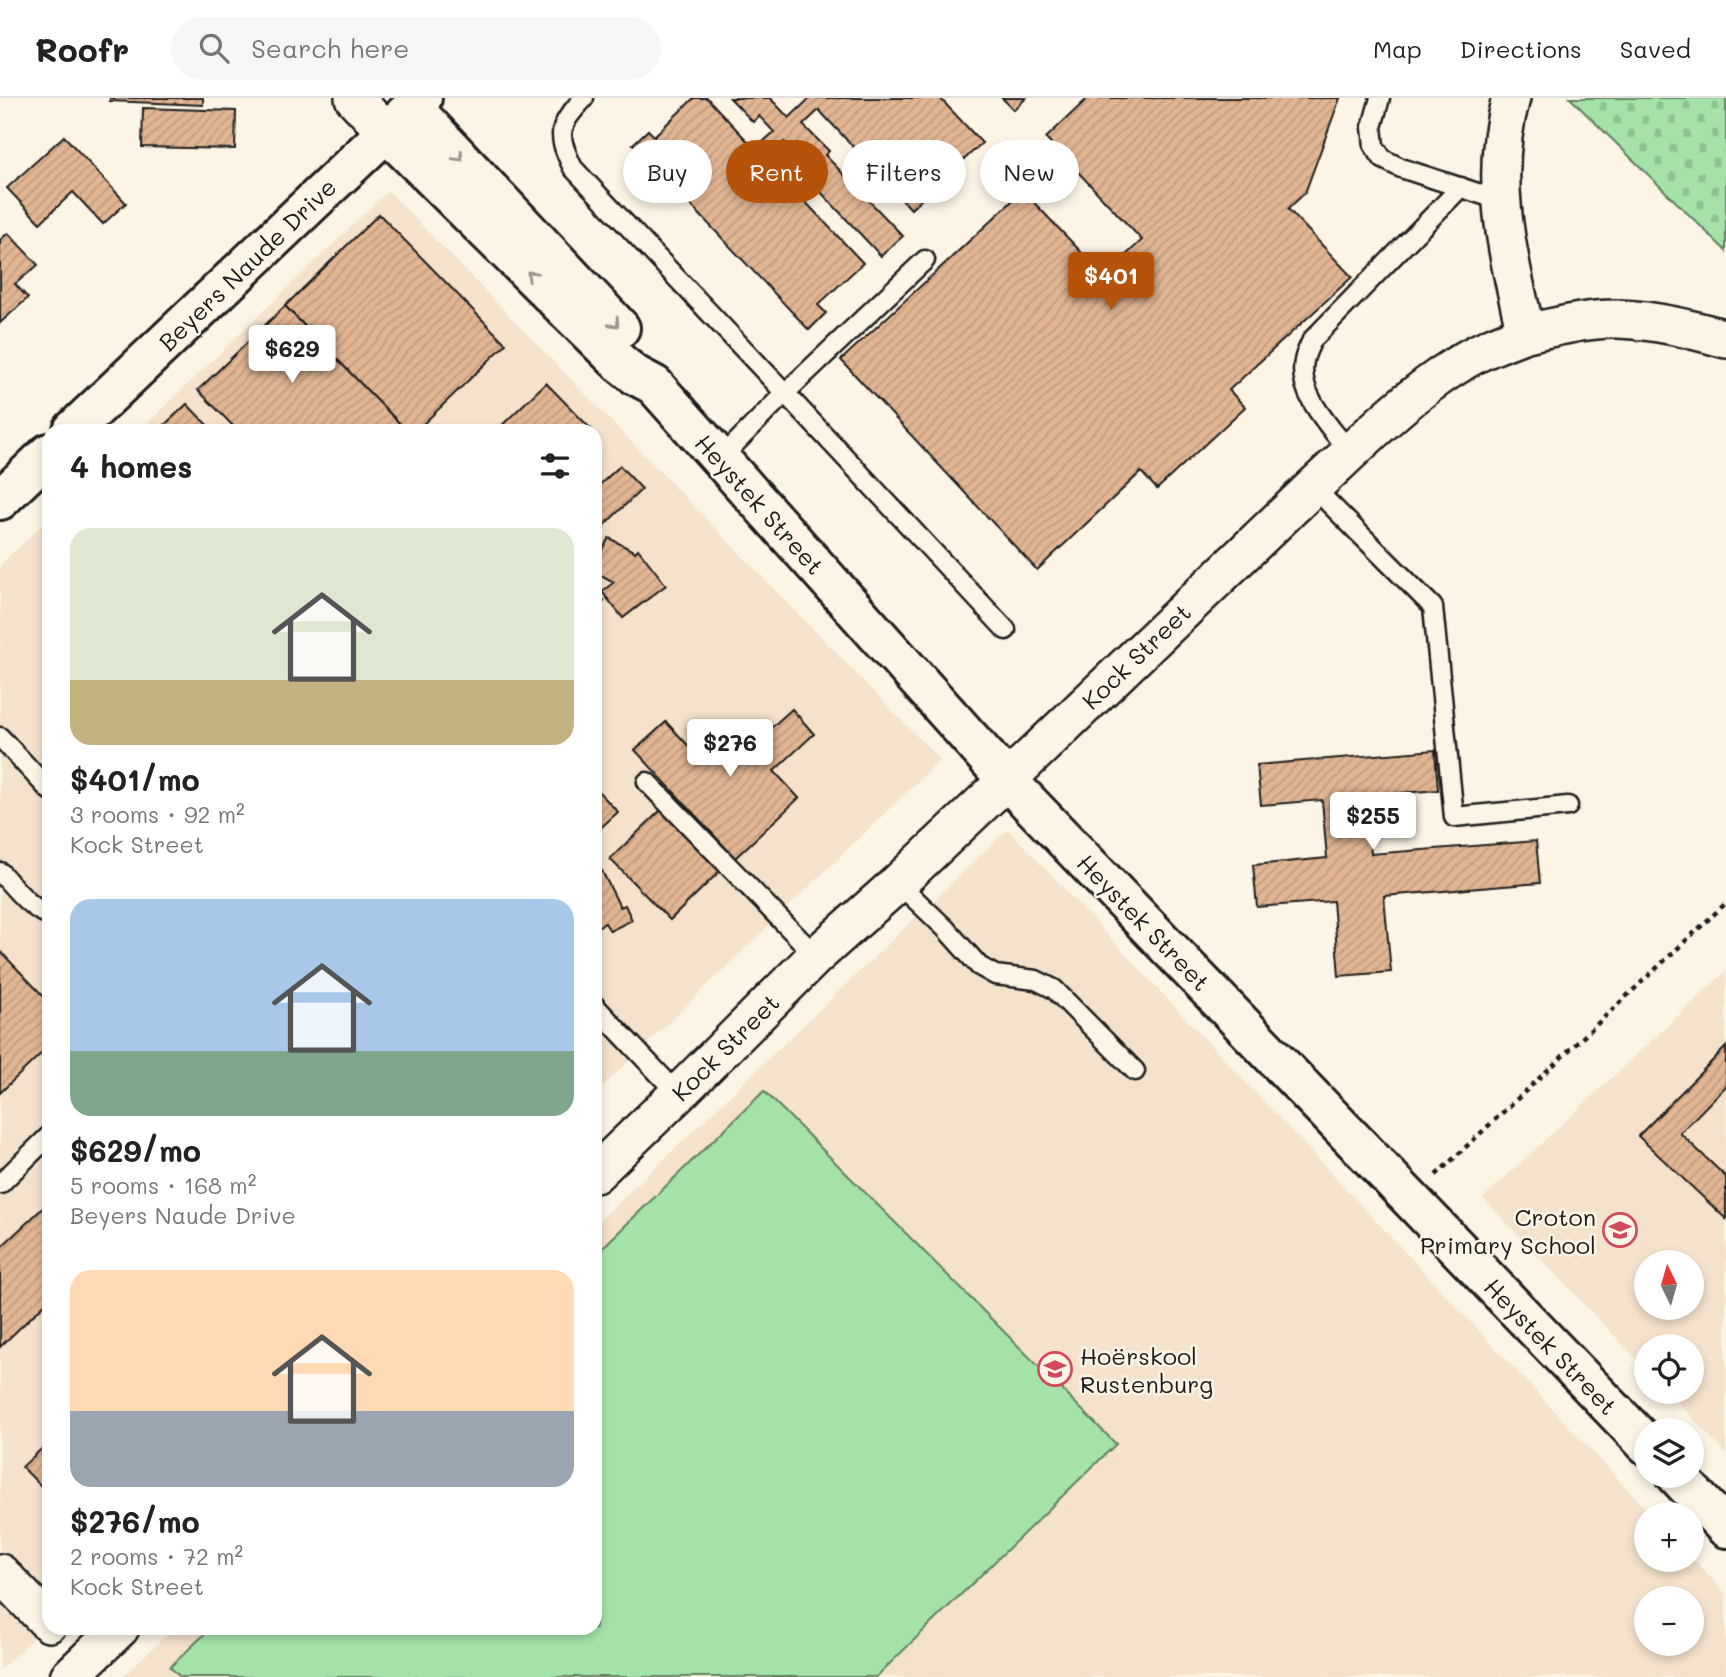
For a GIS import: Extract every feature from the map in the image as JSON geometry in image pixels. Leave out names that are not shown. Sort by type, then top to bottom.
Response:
[{"type":"street","name":"Heystek Street","points":[[354,98],[406,109],[637,346],[654,385],[1007,780],[1634,1432]]},
{"type":"street","points":[[1511,98],[1501,143],[1500,181],[1506,243],[1526,333]]},
{"type":"street","name":"Beyers Naude Drive","points":[[79,424],[406,109]]},
{"type":"street","name":"Kock Street","points":[[602,1167],[816,956],[898,883],[1313,487],[1421,390],[1458,363],[1495,345],[1526,333],[1577,323],[1617,319],[1668,324],[1726,339]]},
{"type":"street","points":[[0,500],[42,460]]},
{"type":"street","points":[[1688,1488],[1726,1528]]},
{"type":"street","points":[[0,1573],[42,1616]]},
{"type":"street","points":[[59,1635],[83,1669],[114,1635]]},
{"type":"lane","points":[[584,98],[568,115],[560,133],[563,149],[573,168],[1006,631]]},
{"type":"lane","points":[[1380,98],[1372,127],[1374,146],[1383,159],[1401,168],[1502,201]]},
{"type":"lane","points":[[1350,453],[1313,403],[1304,384],[1304,362],[1312,340],[1461,187]]},
{"type":"lane","points":[[720,459],[925,260]]},
{"type":"lane","points":[[1313,487],[1433,607],[1454,817],[1568,806]]},
{"type":"lane","points":[[0,737],[42,782]]},
{"type":"lane","points":[[647,782],[816,956]]},
{"type":"lane","points":[[0,872],[29,904],[42,912]]},
{"type":"lane","points":[[898,883],[945,928],[979,966],[995,975],[1036,980],[1054,989],[1135,1071]]},
{"type":"lane","points":[[602,1013],[678,1094]]},
{"type":"lane","points":[[0,1184],[42,1143]]},
{"type":"path","points":[[1410,1199],[1726,903]]},
{"type":"shaded area","points":[[388,191],[940,760],[602,1087],[602,424],[146,424]]},
{"type":"shaded area","points":[[42,525],[42,1630],[0,1670],[0,565]]},
{"type":"shaded area","name":"Hoërskool Rustenburg","points":[[1008,829],[1640,1502],[1634,1502],[1634,1572],[1704,1571],[1726,1594],[1726,1677],[122,1677],[167,1635],[602,1635],[602,1218]]},
{"type":"shaded area","name":"Croton Primary School","points":[[1726,971],[1726,1454],[1704,1431],[1704,1418],[1692,1418],[1679,1404],[1704,1404],[1704,1334],[1634,1334],[1634,1356],[1483,1198]]},
{"type":"green space","points":[[1570,98],[1726,98],[1726,251]]},
{"type":"green space","points":[[764,1091],[1116,1444],[876,1677],[180,1677],[170,1667],[204,1635],[602,1635],[602,1248]]},
{"type":"building","points":[[110,98],[203,98],[203,105],[110,101]]},
{"type":"building","points":[[694,98],[707,98],[747,140],[726,140],[726,203],[806,203],[863,263],[818,305],[826,313],[809,330],[689,203],[712,203],[712,140],[637,140],[648,130],[654,136]]},
{"type":"building","points":[[730,98],[770,98],[789,118],[808,98],[940,98],[980,141],[980,145],[966,158],[966,140],[847,140],[819,110],[803,125],[818,140],[765,140],[774,132],[759,116],[753,122]]},
{"type":"building","points":[[1002,98],[1026,98],[1014,110]]},
{"type":"building","points":[[1088,98],[1340,98],[1305,193],[1288,209],[1352,277],[1229,390],[1245,407],[1157,489],[1141,472],[1037,570],[841,360],[1010,203],[1034,203],[1104,276],[1142,240],[1079,173],[1079,140],[1046,138]]},
{"type":"building","points":[[143,108],[236,111],[235,149],[142,147]]},
{"type":"building","points":[[64,136],[126,203],[103,224],[73,192],[40,223],[7,188]]},
{"type":"building","points":[[828,158],[842,173],[842,203],[871,203],[903,236],[881,256],[828,200]]},
{"type":"building","points":[[905,203],[917,203],[911,209]]},
{"type":"building","points":[[379,214],[506,344],[423,424],[400,424],[285,306]]},
{"type":"building","points":[[8,233],[38,265],[15,284],[28,298],[0,323],[0,240]]},
{"type":"building","points":[[285,306],[400,424],[231,424],[198,390]]},
{"type":"building","points":[[546,383],[586,424],[503,424]]},
{"type":"building","points":[[187,404],[206,424],[165,424]]},
{"type":"building","points":[[620,466],[642,489],[602,527],[602,483]]},
{"type":"building","points":[[609,538],[635,552],[638,549],[666,585],[623,618],[602,592],[614,582],[602,576],[602,550]]},
{"type":"building","points":[[792,709],[814,734],[774,771],[799,798],[735,858],[635,750],[666,722],[699,757],[721,736],[740,756]]},
{"type":"building","points":[[1435,750],[1438,790],[1366,796],[1371,854],[1536,841],[1540,883],[1384,896],[1391,972],[1339,976],[1333,901],[1257,907],[1253,865],[1327,858],[1322,800],[1261,805],[1257,765]]},
{"type":"building","points":[[602,795],[618,812],[602,827]]},
{"type":"building","points":[[662,809],[721,870],[670,920],[610,859]]},
{"type":"building","points":[[602,871],[620,907],[625,905],[632,920],[610,931],[605,923],[602,924]]},
{"type":"building","points":[[0,951],[42,995],[42,1053],[0,1093]]},
{"type":"building","points":[[1726,1047],[1726,1086],[1680,1133],[1726,1177],[1726,1219],[1638,1136]]},
{"type":"building","points":[[42,1209],[42,1307],[0,1347],[0,1248]]},
{"type":"building","points":[[42,1448],[42,1487],[22,1467]]},
{"type":"place","name":"Croton Primary School","points":[[1620,1230]]},
{"type":"place","name":"Hoërskool Rustenburg","points":[[1055,1369]]}]
